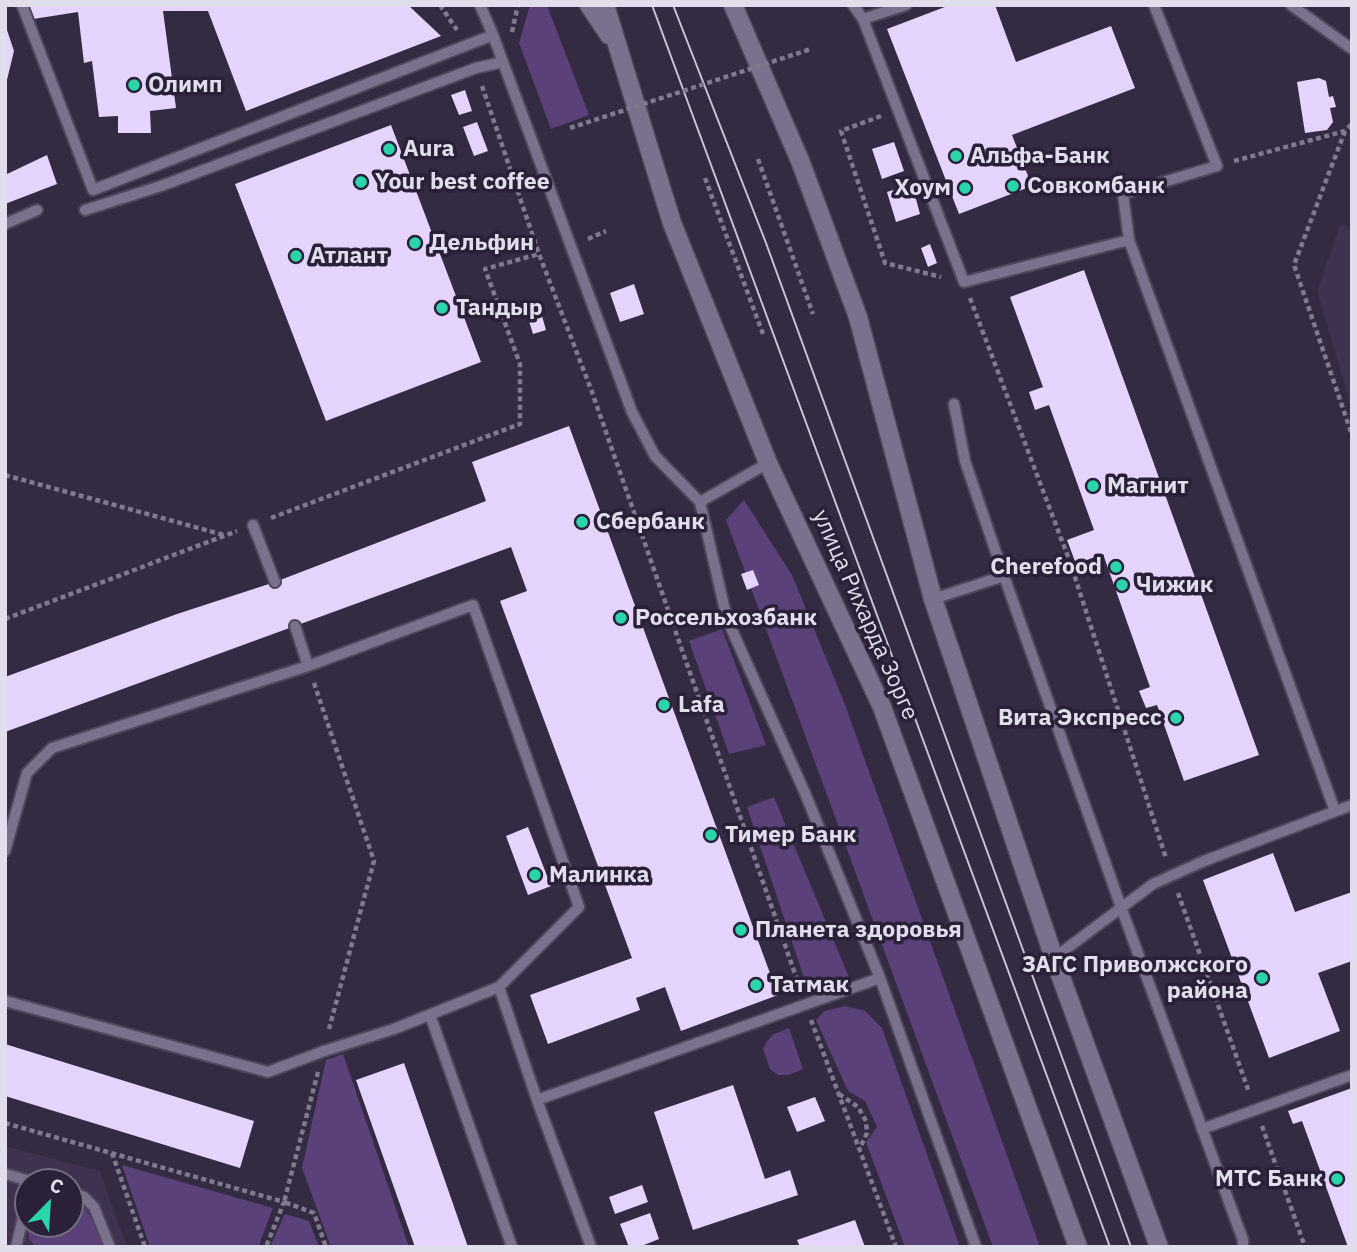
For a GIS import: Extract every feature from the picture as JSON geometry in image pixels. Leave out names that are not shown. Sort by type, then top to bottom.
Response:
[{"type":"main road","points":[[589,5],[622,56]]},
{"type":"main road","name":"улица Рихарда Зорге","points":[[605,5],[673,223],[768,463],[882,707],[1078,1247]]},
{"type":"main road","points":[[736,5],[743,29],[801,163],[858,317],[933,599],[1054,958],[1158,1247]]},
{"type":"lane","points":[[22,5],[93,190],[493,36]]},
{"type":"lane","points":[[480,5],[632,412],[655,456],[700,502],[727,619],[805,793],[880,978],[976,1247]]},
{"type":"lane","points":[[853,5],[863,19],[964,282],[1129,240]]},
{"type":"lane","points":[[863,19],[906,5]]},
{"type":"lane","points":[[1154,5],[1217,166],[1123,194],[1129,240],[1335,811]]},
{"type":"lane","points":[[1291,5],[1352,49]]},
{"type":"lane","points":[[85,210],[161,186],[476,68],[503,62]]},
{"type":"lane","points":[[5,224],[37,211]]},
{"type":"lane","points":[[954,404],[965,461],[1004,576],[1243,1240],[1242,1247]]},
{"type":"lane","points":[[700,502],[768,463]]},
{"type":"lane","points":[[253,525],[275,582]]},
{"type":"lane","points":[[933,599],[1004,576]]},
{"type":"lane","points":[[5,851],[27,773],[52,748],[308,666],[473,605],[579,907],[499,987],[394,1029],[268,1072],[5,1002]]},
{"type":"lane","points":[[295,626],[308,666]]},
{"type":"lane","points":[[1054,958],[1153,884],[1352,805]]},
{"type":"lane","points":[[537,1100],[880,978]]},
{"type":"lane","points":[[499,987],[591,1247]]},
{"type":"lane","points":[[430,1015],[512,1247]]},
{"type":"lane","points":[[1202,1129],[1352,1075]]},
{"type":"lane","points":[[84,1197],[94,1207],[110,1247]]},
{"type":"path","points":[[440,5],[469,46]]},
{"type":"path","points":[[570,128],[811,49]]},
{"type":"path","points":[[476,68],[539,254],[592,392],[805,1004],[896,1247]]},
{"type":"path","points":[[898,110],[841,131],[885,263],[964,282],[1070,562],[1171,876],[1305,1247]]},
{"type":"path","points":[[1352,124],[1345,131],[1294,265],[1352,435]]},
{"type":"path","points":[[1217,166],[1345,131]]},
{"type":"path","points":[[758,159],[813,314]]},
{"type":"path","points":[[705,178],[763,334]]},
{"type":"path","points":[[5,619],[520,424],[520,364],[485,269],[539,254]]},
{"type":"path","points":[[5,475],[225,536]]},
{"type":"path","points":[[266,1247],[284,1202],[374,861],[308,666]]},
{"type":"path","points":[[839,1093],[858,1107],[866,1121],[867,1133],[859,1149]]},
{"type":"path","points":[[5,1123],[284,1202],[314,1213],[326,1247]]},
{"type":"path","points":[[112,1152],[145,1247]]},
{"type":"shaded area","points":[[530,5],[547,5],[589,115],[551,129],[519,43]]},
{"type":"shaded area","points":[[1340,225],[1352,227],[1352,410],[1317,291]]},
{"type":"shaded area","points":[[744,500],[792,575],[844,702],[1040,1247],[993,1247],[726,520]]},
{"type":"shaded area","points":[[722,629],[766,745],[729,754],[689,641]]},
{"type":"shaded area","points":[[774,797],[849,977],[809,993],[747,807]]},
{"type":"shaded area","points":[[846,1006],[865,1011],[882,1028],[960,1247],[905,1247],[866,1142],[877,1127],[865,1101],[848,1091],[816,1020],[824,1011]]},
{"type":"shaded area","points":[[789,1028],[803,1069],[788,1075],[778,1075],[770,1069],[763,1049],[774,1034]]},
{"type":"shaded area","points":[[343,1054],[409,1247],[331,1247],[302,1168],[326,1060]]},
{"type":"shaded area","points":[[5,1146],[100,1171],[127,1247],[5,1247]]},
{"type":"shaded area","points":[[122,1165],[273,1208],[260,1247],[150,1247]]},
{"type":"shaded area","points":[[84,1206],[103,1247],[36,1247],[29,1239],[84,1238]]},
{"type":"shaded area","points":[[285,1214],[309,1221],[319,1247],[270,1247]]},
{"type":"building","name":"Олимп","points":[[29,5],[408,5],[441,36],[246,111],[208,11],[163,11],[176,108],[150,111],[151,133],[118,133],[118,116],[99,117],[92,61],[84,63],[78,12],[33,19]]},
{"type":"building","points":[[950,5],[995,5],[1016,62],[1111,26],[1135,88],[1012,135],[1032,186],[959,214],[887,29]]},
{"type":"building","points":[[6,27],[14,51],[6,84],[5,83]]},
{"type":"building","points":[[1319,78],[1326,81],[1329,97],[1333,96],[1336,107],[1330,108],[1333,122],[1327,130],[1305,133],[1297,82]]},
{"type":"building","points":[[465,90],[472,111],[459,115],[451,95]]},
{"type":"building","points":[[477,122],[488,151],[474,156],[463,127]]},
{"type":"building","points":[[391,125],[481,362],[326,421],[235,184]]},
{"type":"building","points":[[894,142],[904,171],[882,179],[872,149]]},
{"type":"building","points":[[47,155],[57,184],[5,204],[5,175]]},
{"type":"building","points":[[912,184],[920,214],[896,222],[887,192]]},
{"type":"building","points":[[930,244],[937,263],[928,267],[921,248]]},
{"type":"building","points":[[1084,270],[1259,755],[1184,781],[1157,705],[1146,708],[1139,691],[1150,687],[1103,554],[1076,564],[1067,540],[1094,530],[1049,405],[1035,410],[1029,392],[1043,387],[1010,297]]},
{"type":"building","points":[[634,284],[644,314],[620,322],[610,293]]},
{"type":"building","points":[[542,316],[546,330],[533,334],[529,321]]},
{"type":"building","points":[[569,426],[778,995],[681,1031],[665,987],[636,998],[640,1010],[548,1044],[530,995],[632,958],[500,601],[527,591],[511,547],[5,732],[5,677],[177,614],[275,582],[486,501],[472,462]]},
{"type":"building","points":[[753,570],[759,585],[747,590],[741,574]]},
{"type":"building","points":[[528,827],[551,886],[528,895],[506,836]]},
{"type":"building","points":[[1273,853],[1295,912],[1352,892],[1352,961],[1318,973],[1340,1031],[1269,1058],[1203,880]]},
{"type":"building","points":[[5,1044],[254,1121],[240,1168],[5,1096]]},
{"type":"building","points":[[404,1063],[468,1247],[415,1247],[356,1080]]},
{"type":"building","points":[[733,1085],[765,1179],[790,1170],[798,1195],[693,1230],[654,1112]]},
{"type":"building","points":[[1352,1088],[1352,1247],[1348,1247],[1302,1121],[1293,1124],[1288,1111]]},
{"type":"building","points":[[815,1097],[825,1121],[797,1132],[787,1107]]},
{"type":"building","points":[[642,1185],[648,1202],[615,1214],[609,1197]]},
{"type":"building","points":[[650,1213],[659,1239],[639,1247],[629,1247],[620,1224]]},
{"type":"building","points":[[855,1220],[865,1247],[800,1247],[797,1240]]},
{"type":"tram line","points":[[652,5],[1110,1247]]},
{"type":"tram line","points":[[673,5],[766,243],[1131,1247]]},
{"type":"place","name":"Олимп","points":[[134,85]]},
{"type":"place","name":"Aura","points":[[389,149]]},
{"type":"place","name":"Альфа-Банк","points":[[956,156]]},
{"type":"place","name":"Your best coffee","points":[[361,182]]},
{"type":"place","name":"Совкомбанк","points":[[1013,186]]},
{"type":"place","name":"Хоум","points":[[965,188]]},
{"type":"place","name":"Дельфин","points":[[415,243]]},
{"type":"place","name":"Атлант","points":[[296,256]]},
{"type":"place","name":"Тандыр","points":[[442,308]]},
{"type":"place","name":"Магнит","points":[[1093,486]]},
{"type":"place","name":"Сбербанк","points":[[582,522]]},
{"type":"place","name":"Cherefood","points":[[1116,567]]},
{"type":"place","name":"Чижик","points":[[1122,585]]},
{"type":"place","name":"Россельхозбанк","points":[[621,618]]},
{"type":"place","name":"Lafa","points":[[664,705]]},
{"type":"place","name":"Вита Экспресс","points":[[1176,718]]},
{"type":"place","name":"Тимер Банк","points":[[711,835]]},
{"type":"place","name":"Малинка","points":[[535,875]]},
{"type":"place","name":"Планета здоровья","points":[[741,930]]},
{"type":"place","name":"ЗАГС Приволжского района","points":[[1262,978]]},
{"type":"place","name":"Татмак","points":[[756,985]]},
{"type":"place","name":"МТС Банк","points":[[1337,1179]]}]
